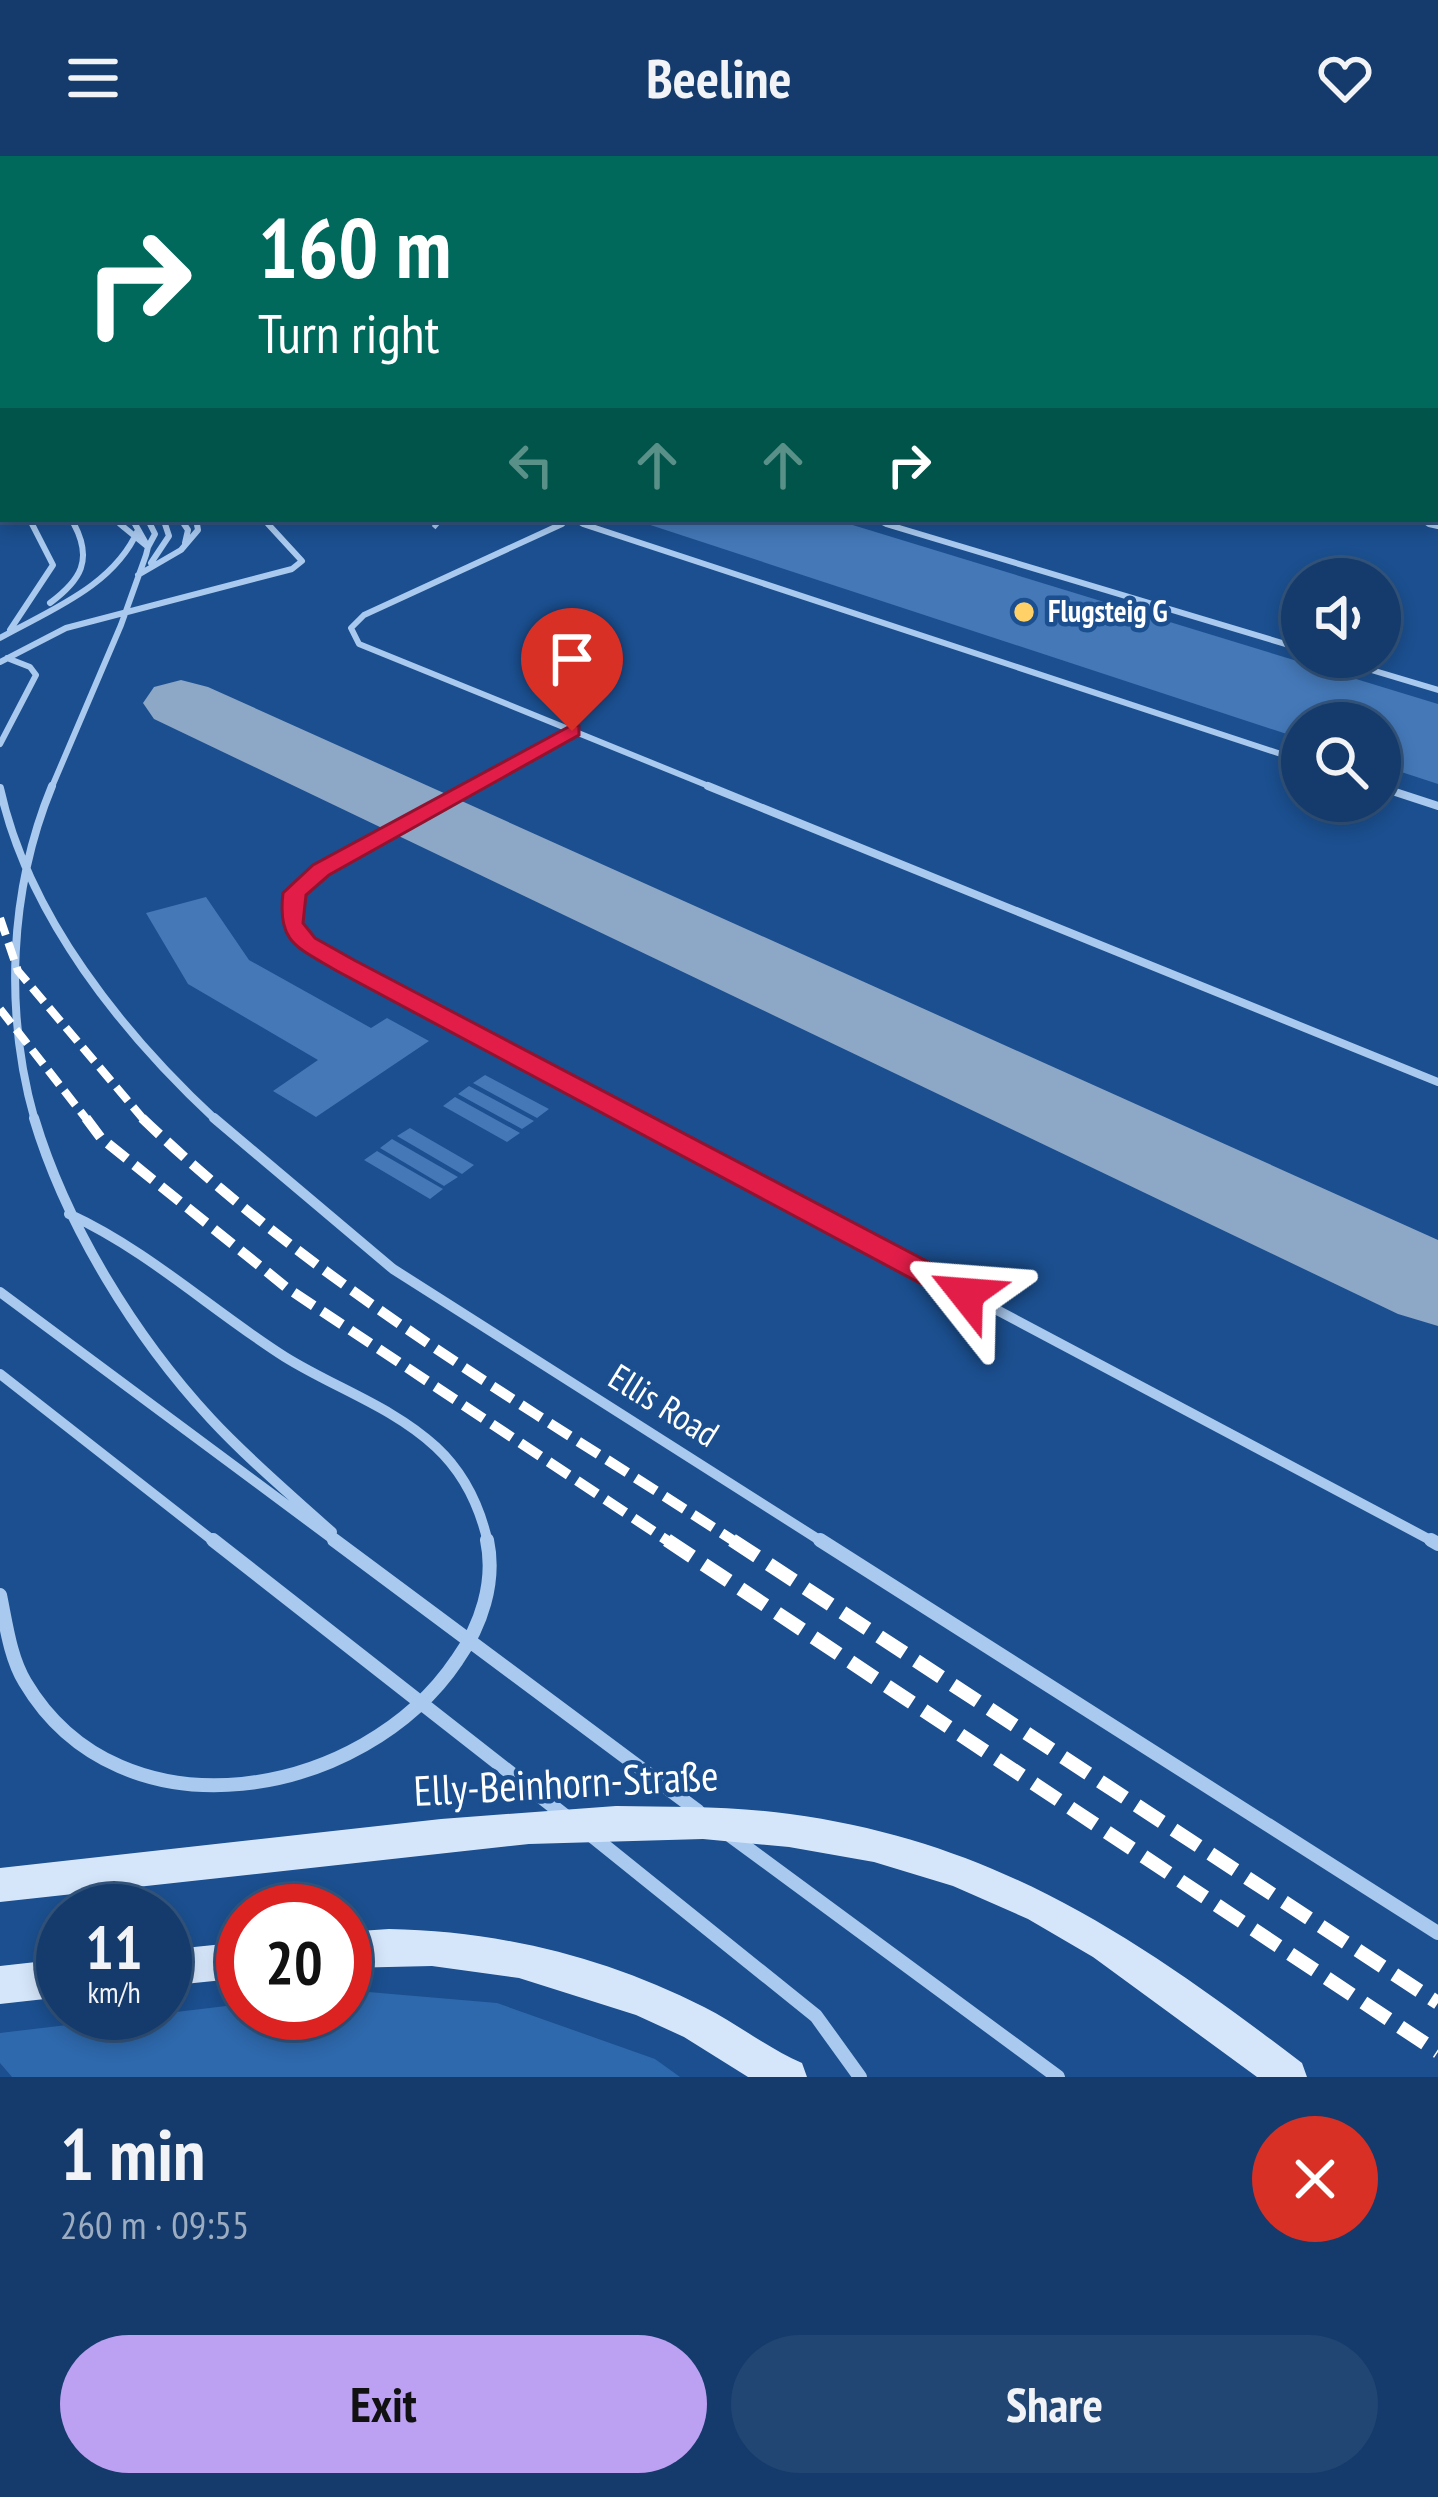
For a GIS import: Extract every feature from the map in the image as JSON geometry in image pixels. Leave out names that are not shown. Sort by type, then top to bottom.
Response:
[{"type":"street","name":"Elly-Beinhorn-Straße","points":[[0,1885],[495,1829],[671,1819],[743,1822],[885,1850],[964,1874],[1040,1906],[1171,1987],[1288,2077]]},
{"type":"street","points":[[372,1947],[485,1952],[534,1962],[681,2015],[788,2077]]},
{"type":"street","points":[[0,1985],[36,1981]]},
{"type":"lane","points":[[3,636],[53,565],[32,522]]},
{"type":"lane","points":[[3,636],[64,593],[81,574],[88,553],[72,522]]},
{"type":"lane","points":[[119,522],[148,547]]},
{"type":"lane","points":[[3,636],[115,567],[135,543],[135,522]]},
{"type":"lane","points":[[136,522],[148,547]]},
{"type":"lane","points":[[151,522],[138,575],[34,834],[7,955],[7,1033],[28,1122],[69,1214],[101,1267],[196,1402],[367,1564]]},
{"type":"lane","points":[[151,522],[164,549]]},
{"type":"lane","points":[[138,575],[164,549],[169,536],[165,522]]},
{"type":"lane","points":[[172,555],[188,536],[182,522]]},
{"type":"lane","points":[[138,575],[192,540],[198,522]]},
{"type":"lane","points":[[3,660],[66,628],[116,612],[292,569],[302,561],[267,522]]},
{"type":"lane","points":[[565,522],[364,615],[350,633],[359,644],[1438,1082]]},
{"type":"lane","points":[[580,522],[1281,754]]},
{"type":"lane","points":[[880,522],[1281,643]]},
{"type":"lane","points":[[0,744],[36,675],[3,660]]},
{"type":"lane","points":[[1398,678],[1438,690]]},
{"type":"lane","points":[[572,731],[321,870],[295,893],[291,923],[307,943],[346,965],[1438,1544]]},
{"type":"lane","name":"Ellis Road","points":[[0,788],[22,859],[108,1005],[186,1093],[344,1231],[408,1279],[1438,1933]]},
{"type":"lane","points":[[1401,794],[1438,806]]},
{"type":"lane","points":[[0,1595],[25,1682],[55,1721],[92,1753],[136,1775],[174,1783],[238,1784],[332,1764],[415,1712],[452,1672],[478,1630],[490,1594],[490,1556],[473,1492],[454,1465],[410,1428],[233,1321],[164,1265],[69,1214]]},
{"type":"lane","points":[[0,1292],[1053,2073]]},
{"type":"lane","points":[[0,1374],[743,1955],[817,2016],[860,2077]]},
{"type":"path","points":[[434,524],[441,530]]},
{"type":"shaded area","points":[[372,1992],[497,2003],[655,2059],[680,2077],[12,2077],[0,2063],[0,2033],[36,2029],[36,2040],[192,2040],[192,2010],[216,2007],[216,2040],[372,2040]]},
{"type":"building","name":"Flugsteig G","points":[[641,522],[843,522],[1281,656],[1281,678],[1353,678],[1438,704],[1438,784],[1401,772],[1401,702],[1281,702],[1281,732]]},
{"type":"building","points":[[206,897],[249,960],[371,1028],[387,1018],[429,1041],[316,1117],[273,1091],[318,1060],[188,984],[146,913]]},
{"type":"building","points":[[485,1075],[549,1109],[537,1118],[473,1083]]},
{"type":"building","points":[[469,1086],[534,1121],[522,1129],[458,1094]]},
{"type":"building","points":[[455,1097],[520,1133],[507,1142],[443,1106]]},
{"type":"building","points":[[410,1128],[474,1165],[462,1174],[397,1136]]},
{"type":"building","points":[[392,1139],[458,1177],[444,1186],[380,1148]]},
{"type":"building","points":[[377,1151],[443,1189],[430,1199],[364,1160]]},
{"type":"taxiway","points":[[181,703],[1438,1286]]},
{"type":"railway","points":[[0,918],[18,971],[144,1120]]},
{"type":"railway","points":[[0,1009],[88,1121]]},
{"type":"railway","points":[[86,1118],[101,1138],[287,1288],[671,1543]]},
{"type":"railway","points":[[144,1120],[210,1179],[354,1292],[737,1543]]},
{"type":"railway","points":[[667,1540],[1438,2052]]},
{"type":"railway","points":[[732,1540],[1438,2003]]},
{"type":"place","name":"Flugsteig G","points":[[1024,612]]},
{"type":"route","points":[[572,731],[321,870],[295,893],[291,923],[307,943],[346,965],[966,1294]]}]
